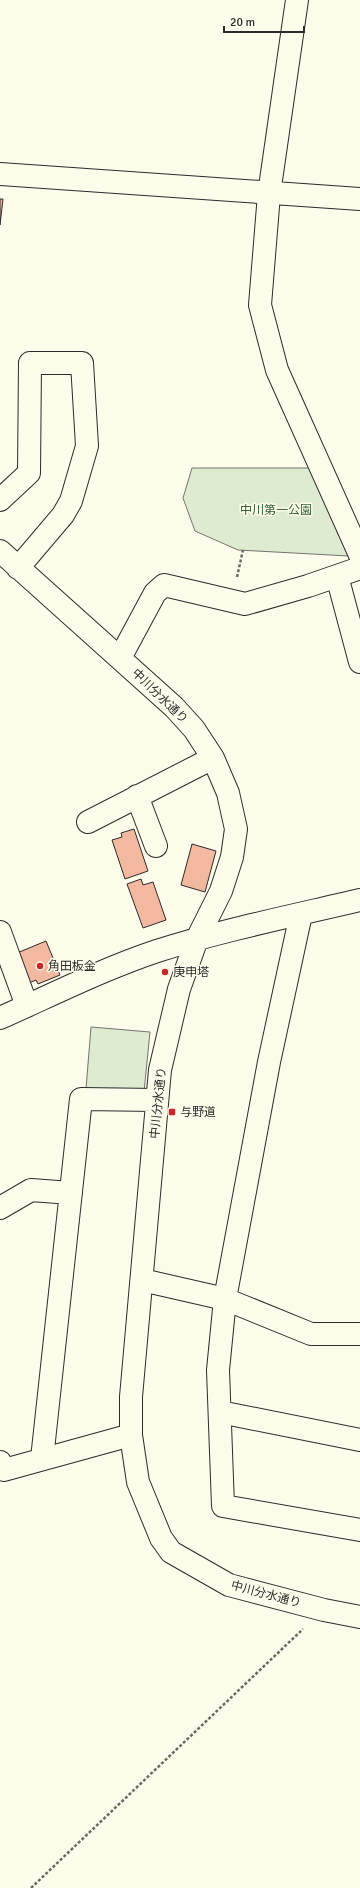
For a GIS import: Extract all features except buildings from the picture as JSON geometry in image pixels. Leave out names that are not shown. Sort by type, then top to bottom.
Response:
[{"type":"street","points":[[297,0],[269,194],[260,305],[277,370],[360,554]]},
{"type":"street","points":[[0,174],[269,194],[360,199]]},
{"type":"street","points":[[0,500],[29,472],[30,363],[82,363],[87,446],[71,501],[63,515],[18,568]]},
{"type":"street","name":"中川分水通り","points":[[0,551],[174,707],[194,729],[213,758],[228,793],[236,829],[232,856],[221,892],[197,939],[179,989],[160,1070],[131,1397],[131,1435],[138,1482],[161,1538],[171,1552],[230,1585],[324,1610],[360,1617]]},
{"type":"street","points":[[120,658],[155,593],[164,585],[245,604],[360,568]]},
{"type":"street","points":[[336,576],[360,662]]},
{"type":"street","points":[[88,822],[213,758]]},
{"type":"street","points":[[138,796],[156,846]]},
{"type":"street","points":[[0,1018],[126,962],[197,939],[360,900]]},
{"type":"street","points":[[301,914],[269,1062],[224,1299],[218,1370],[223,1506],[360,1530]]},
{"type":"street","points":[[0,932],[27,1006]]},
{"type":"street","points":[[42,1459],[81,1100],[158,1100]]},
{"type":"street","points":[[0,1208],[32,1190],[71,1193]]},
{"type":"street","points":[[142,1280],[224,1299],[311,1334],[360,1334]]},
{"type":"street","points":[[220,1412],[360,1440]]},
{"type":"street","points":[[0,1462],[4,1470],[131,1435]]},
{"type":"path","points":[[236,581],[243,550]]},
{"type":"path","points":[[31,1888],[324,1610]]},
{"type":"green space","name":"中川第一公園","points":[[192,468],[309,468],[349,556],[238,550],[195,531],[183,498]]},
{"type":"green space","points":[[91,1027],[150,1032],[144,1092],[86,1089]]},
{"type":"place","name":"角田板金","points":[[40,966]]},
{"type":"place","name":"庚申塔","points":[[165,972]]},
{"type":"place","name":"与野道","points":[[172,1112]]}]
